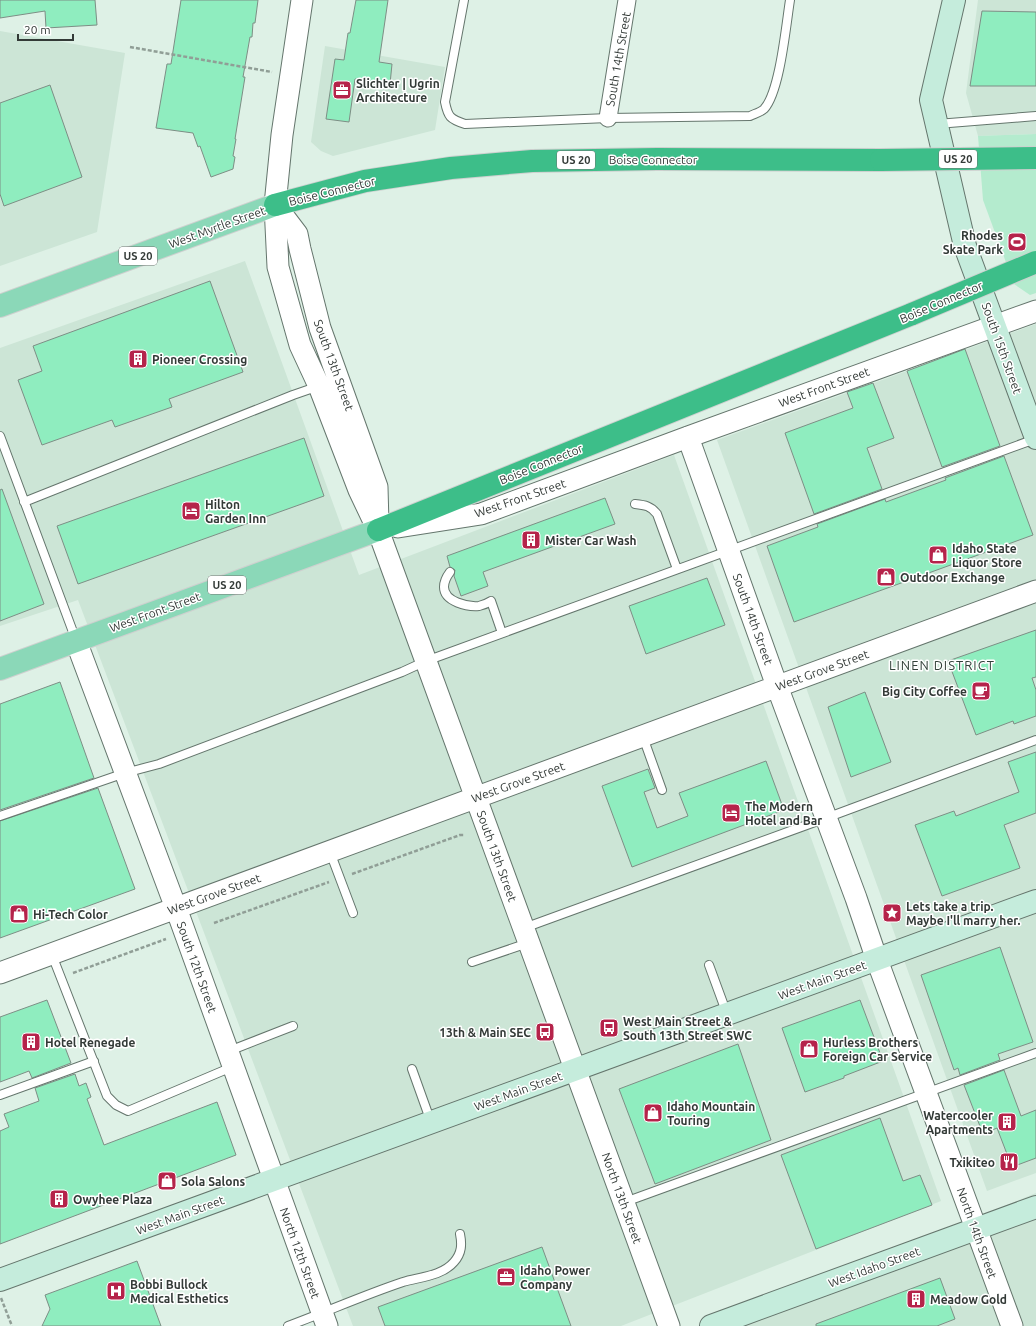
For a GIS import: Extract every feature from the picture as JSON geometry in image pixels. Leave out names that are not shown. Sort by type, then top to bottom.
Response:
[{"type":"highway","name":"Boise Connector","points":[[275,205],[365,181],[451,168],[532,161],[657,159],[881,160],[1036,158]]},
{"type":"highway","name":"Boise Connector","points":[[378,530],[912,314],[1036,262]]},
{"type":"main road","name":"South 15th Street","points":[[954,0],[931,100],[965,246],[1036,438]]},
{"type":"main road","name":"West Myrtle Street","points":[[0,306],[275,205]]},
{"type":"main road","name":"West Front Street","points":[[0,669],[378,530]]},
{"type":"main road","name":"West Main Street","points":[[0,1280],[877,960],[1036,900]]},
{"type":"main road","name":"West Idaho Street","points":[[711,1326],[1036,1207]]},
{"type":"street","name":"South 13th Street","points":[[302,0],[282,135],[275,205],[278,267],[300,345],[319,386],[359,490],[378,530],[576,1070]]},
{"type":"street","name":"South 14th Street","points":[[608,118],[628,0]]},
{"type":"street","name":"South 13th Street","points":[[275,205],[298,234],[300,249],[320,328],[377,487],[378,530]]},
{"type":"street","name":"West Front Street","points":[[378,530],[481,514],[688,436],[1036,311]]},
{"type":"street","name":"South 14th Street","points":[[688,436],[777,686],[856,898],[877,960]]},
{"type":"street","name":"West Grove Street","points":[[0,973],[1036,591]]},
{"type":"street","name":"South 12th Street","points":[[76,641],[176,908],[274,1180]]},
{"type":"street","name":"North 14th Street","points":[[877,960],[1012,1326]]},
{"type":"street","name":"North 13th Street","points":[[576,1070],[669,1326]]},
{"type":"street","name":"North 12th Street","points":[[274,1180],[324,1320]]},
{"type":"lane","points":[[464,0],[445,102],[447,113],[453,120],[465,124],[608,118],[750,116],[763,110],[773,95],[778,78],[790,0]]},
{"type":"lane","points":[[936,124],[1036,116]]},
{"type":"lane","points":[[24,502],[319,386]]},
{"type":"lane","points":[[0,436],[76,641]]},
{"type":"lane","points":[[0,816],[159,764],[402,672],[426,661],[1036,438]]},
{"type":"lane","points":[[635,504],[646,506],[658,514],[677,569]]},
{"type":"lane","points":[[450,572],[445,581],[444,588],[447,595],[455,601],[463,604],[480,606],[491,601],[502,633]]},
{"type":"lane","points":[[642,736],[662,790]]},
{"type":"lane","points":[[472,962],[526,936],[826,818],[1036,740]]},
{"type":"lane","points":[[330,851],[353,913]]},
{"type":"lane","points":[[52,954],[107,1096],[116,1105],[128,1111],[293,1026]]},
{"type":"lane","points":[[709,966],[727,1014]]},
{"type":"lane","points":[[624,1203],[1036,1053]]},
{"type":"lane","points":[[0,1095],[94,1061]]},
{"type":"lane","points":[[412,1069],[431,1122]]},
{"type":"lane","points":[[288,1326],[324,1320],[404,1282],[444,1271],[454,1263],[459,1254],[462,1245],[460,1234]]},
{"type":"path","points":[[130,47],[290,75]]},
{"type":"path","points":[[61,977],[160,940],[169,939]]},
{"type":"path","points":[[3,1302],[12,1326]]},
{"type":"shaded area","points":[[978,0],[1036,0],[1036,134],[978,136],[966,93]]},
{"type":"shaded area","points":[[0,31],[125,53],[97,232],[0,266]]},
{"type":"shaded area","points":[[325,46],[445,67],[435,130],[333,156],[321,151],[311,142]]},
{"type":"shaded area","points":[[245,261],[359,575],[674,455],[941,1201],[621,1326],[353,1326],[78,600],[0,626],[0,348]]},
{"type":"shaded area","points":[[1036,324],[1036,1173],[987,1191],[717,440]]},
{"type":"shaded area","points":[[1036,1193],[1036,1326],[716,1326]]},
{"type":"green space","name":"Rhodes Skate Park","points":[[1036,134],[1036,293],[1030,295],[1014,284],[983,200],[978,136]]},
{"type":"building","points":[[0,0],[95,0],[97,25],[46,28],[45,11],[0,18]]},
{"type":"building","points":[[181,0],[258,0],[255,23],[253,23],[252,37],[250,37],[243,77],[245,77],[235,139],[233,169],[211,177],[200,146],[198,147],[193,133],[156,128],[167,64],[171,64]]},
{"type":"building","points":[[356,0],[388,0],[379,62],[392,64],[390,84],[355,79],[349,122],[326,119],[335,59],[344,60],[348,33],[350,33]]},
{"type":"building","points":[[982,11],[1036,12],[1036,86],[970,86]]},
{"type":"building","points":[[50,85],[82,177],[4,206],[0,194],[0,103]]},
{"type":"building","name":"Pioneer Crossing","points":[[210,281],[243,372],[169,399],[172,407],[115,427],[112,420],[42,445],[18,380],[42,371],[33,346]]},
{"type":"building","points":[[965,349],[1000,446],[942,467],[907,371]]},
{"type":"building","points":[[873,383],[894,438],[867,448],[882,489],[814,514],[785,433],[853,408],[847,392]]},
{"type":"building","name":"Hilton Garden Inn","points":[[304,438],[324,496],[78,584],[57,526]]},
{"type":"building","points":[[1004,456],[1033,535],[794,622],[767,546],[818,527],[817,524],[885,499],[886,502],[946,480],[945,478]]},
{"type":"building","points":[[2,489],[44,604],[0,621],[0,490]]},
{"type":"building","name":"Mister Car Wash","points":[[605,498],[615,524],[483,572],[488,586],[461,596],[454,576],[455,570],[450,567],[447,556]]},
{"type":"building","points":[[707,578],[725,625],[646,654],[629,606]]},
{"type":"building","points":[[1036,630],[1036,677],[1032,678],[1036,690],[1036,716],[1014,724],[1013,721],[976,735],[948,661]]},
{"type":"building","points":[[60,682],[94,778],[0,810],[0,704]]},
{"type":"building","points":[[865,692],[891,762],[851,777],[828,707]]},
{"type":"building","points":[[1036,752],[1036,813],[1004,825],[1020,868],[942,896],[915,825],[954,811],[956,816],[1019,792],[1008,762]]},
{"type":"building","name":"The Modern Hotel and Bar","points":[[766,761],[784,810],[632,867],[602,786],[648,769],[655,788],[644,792],[657,828],[688,816],[679,793]]},
{"type":"building","points":[[98,788],[135,889],[0,938],[0,821]]},
{"type":"building","points":[[1000,947],[1033,1042],[998,1054],[1000,1060],[960,1075],[958,1068],[954,1070],[921,975]]},
{"type":"building","name":"Hotel Renegade","points":[[47,1000],[71,1063],[32,1078],[29,1071],[0,1082],[0,1017]]},
{"type":"building","points":[[860,1000],[883,1061],[844,1076],[844,1078],[805,1092],[782,1028]]},
{"type":"building","points":[[738,1044],[771,1140],[655,1184],[619,1089]]},
{"type":"building","name":"Watercooler Apartments","points":[[1004,1070],[1021,1116],[1036,1110],[1036,1158],[1012,1167],[997,1128],[983,1134],[964,1085]]},
{"type":"building","name":"Owyhee Plaza","points":[[75,1074],[79,1086],[86,1083],[91,1097],[87,1099],[104,1145],[217,1102],[236,1155],[0,1244],[0,1131],[9,1127],[4,1114],[39,1101],[35,1088]]},
{"type":"building","points":[[880,1118],[903,1181],[920,1175],[932,1205],[816,1249],[781,1155]]},
{"type":"building","name":"Idaho Power Company","points":[[542,1247],[571,1326],[385,1326],[378,1307]]},
{"type":"building","points":[[137,1261],[161,1326],[42,1326],[50,1309],[45,1295]]},
{"type":"building","name":"Meadow Gold","points":[[940,1278],[955,1319],[937,1326],[816,1326],[816,1324]]},
{"type":"place","name":"Slichter | Ugrin Architecture","points":[[342,90]]},
{"type":"place","name":"Rhodes Skate Park","points":[[1017,242]]},
{"type":"place","name":"Pioneer Crossing","points":[[138,359]]},
{"type":"place","name":"Hilton Garden Inn","points":[[191,511]]},
{"type":"place","name":"Mister Car Wash","points":[[531,540]]},
{"type":"place","name":"Idaho State Liquor Store","points":[[938,555]]},
{"type":"place","name":"Outdoor Exchange","points":[[886,577]]},
{"type":"place","name":"Big City Coffee","points":[[981,691]]},
{"type":"place","name":"The Modern Hotel and Bar","points":[[731,813]]},
{"type":"place","name":"Lets take a trip. Maybe I'll marry her.","points":[[892,913]]},
{"type":"place","name":"Hi-Tech Color","points":[[19,914]]},
{"type":"place","name":"West Main Street & South 13th Street SWC","points":[[609,1028]]},
{"type":"place","name":"13th & Main SEC","points":[[545,1032]]},
{"type":"place","name":"Hotel Renegade","points":[[31,1042]]},
{"type":"place","name":"Hurless Brothers Foreign Car Service","points":[[809,1049]]},
{"type":"place","name":"Idaho Mountain Touring","points":[[653,1113]]},
{"type":"place","name":"Watercooler Apartments","points":[[1007,1122]]},
{"type":"place","name":"Txikiteo","points":[[1009,1162]]},
{"type":"place","name":"Sola Salons","points":[[167,1181]]},
{"type":"place","name":"Owyhee Plaza","points":[[59,1199]]},
{"type":"place","name":"Idaho Power Company","points":[[506,1277]]},
{"type":"place","name":"Bobbi Bullock Medical Esthetics","points":[[116,1291]]},
{"type":"place","name":"Meadow Gold","points":[[916,1299]]},
{"type":"district","name":"LINEN DISTRICT","points":[[942,665]]}]
